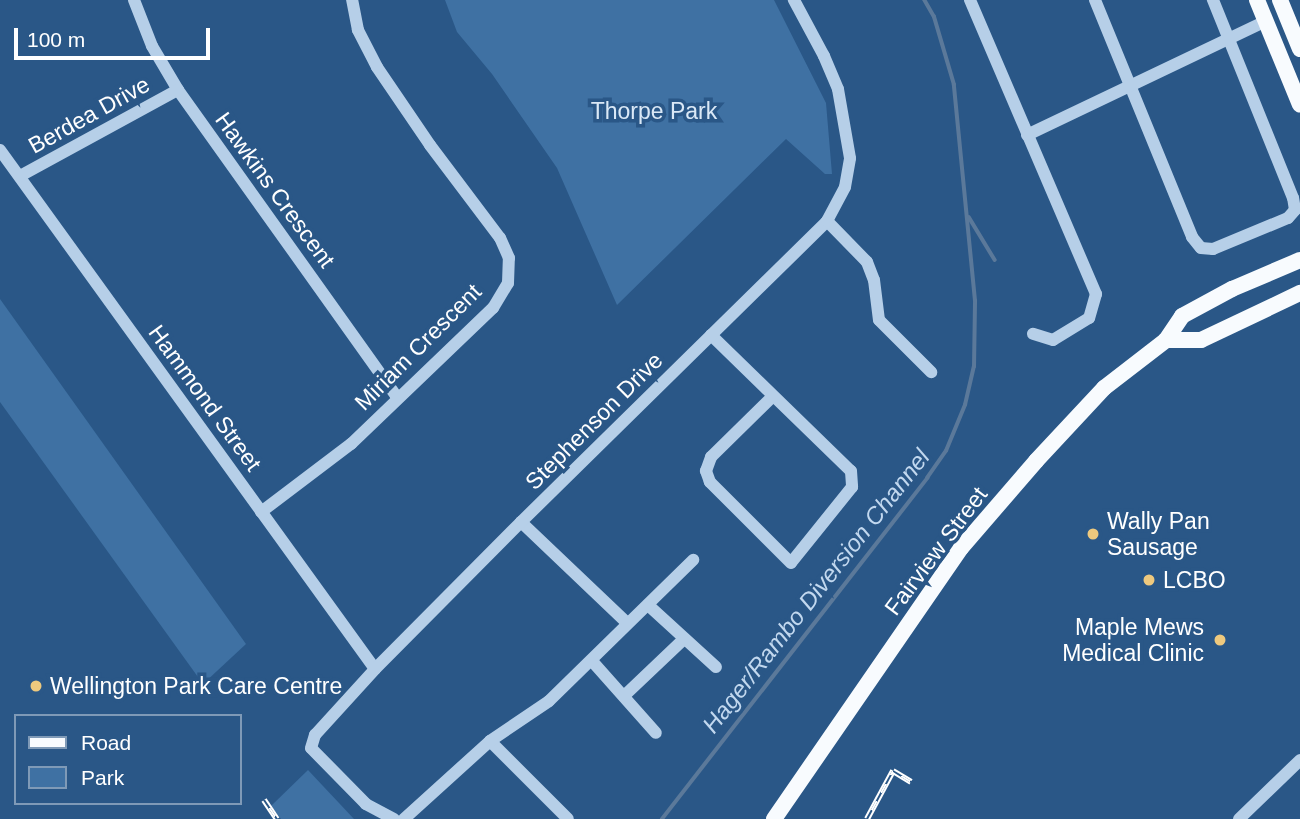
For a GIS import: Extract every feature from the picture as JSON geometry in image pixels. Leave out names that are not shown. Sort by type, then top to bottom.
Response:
[{"type":"main road","points":[[1257,0],[1300,104]]},
{"type":"main road","points":[[1280,0],[1300,49]]},
{"type":"main road","name":"Fairview Street","points":[[774,819],[961,548],[1104,388],[1166,340],[1182,316],[1300,257]]},
{"type":"main road","points":[[1166,340],[1201,340],[1299,294]]},
{"type":"street","name":"Hawkins Crescent","points":[[134,0],[152,46],[178,90],[397,397]]},
{"type":"street","name":"Miriam Crescent","points":[[261,512],[351,444],[397,397],[493,308],[508,283],[509,258],[500,238],[430,145],[377,67],[358,30],[352,0]]},
{"type":"street","name":"Stephenson Drive","points":[[394,819],[366,804],[311,748],[315,735],[375,669],[521,522],[827,221],[845,187],[850,158],[838,89],[794,0]]},
{"type":"street","points":[[971,0],[1096,294],[1089,318],[1053,340],[1032,334]]},
{"type":"street","points":[[1095,0],[1192,237],[1201,248],[1213,248],[1288,218],[1295,210],[1293,198],[1213,0]]},
{"type":"street","points":[[1027,135],[1266,20]]},
{"type":"street","name":"Berdea Drive","points":[[20,176],[178,90]]},
{"type":"street","name":"Hammond Street","points":[[0,150],[375,669]]},
{"type":"street","points":[[827,221],[867,262],[874,280],[879,320],[931,372]]},
{"type":"street","points":[[711,335],[851,471],[852,487],[791,563],[710,482],[706,471],[711,457],[772,397]]},
{"type":"street","points":[[521,522],[627,623]]},
{"type":"street","points":[[404,819],[490,741],[549,701],[693,560]]},
{"type":"street","points":[[648,605],[683,640],[716,667]]},
{"type":"street","points":[[625,695],[683,640]]},
{"type":"street","points":[[592,661],[656,733]]},
{"type":"street","points":[[490,741],[569,819]]},
{"type":"street","points":[[1239,819],[1300,760]]},
{"type":"green space","name":"Thorpe Park","points":[[445,0],[774,0],[826,103],[832,174],[825,174],[786,139],[617,305],[557,168],[492,74],[457,32]]},
{"type":"green space","points":[[0,299],[246,644],[203,684],[0,402]]},
{"type":"green space","points":[[308,770],[354,819],[281,819],[271,806]]},
{"type":"waterway","name":"Hager/Rambo Diversion Channel","points":[[662,819],[927,478],[946,451],[965,405],[974,367],[975,301],[954,85],[934,17],[924,0]]},
{"type":"waterway","points":[[969,217],[995,260]]},
{"type":"railway","points":[[867,819],[893,771],[911,782]]},
{"type":"railway","points":[[264,800],[277,819]]},
{"type":"place","name":"Wally Pan Sausage","points":[[1093,534]]},
{"type":"place","name":"LCBO","points":[[1149,580]]},
{"type":"place","name":"Maple Mews Medical Clinic","points":[[1220,640]]},
{"type":"place","name":"Wellington Park Care Centre","points":[[36,686]]}]
